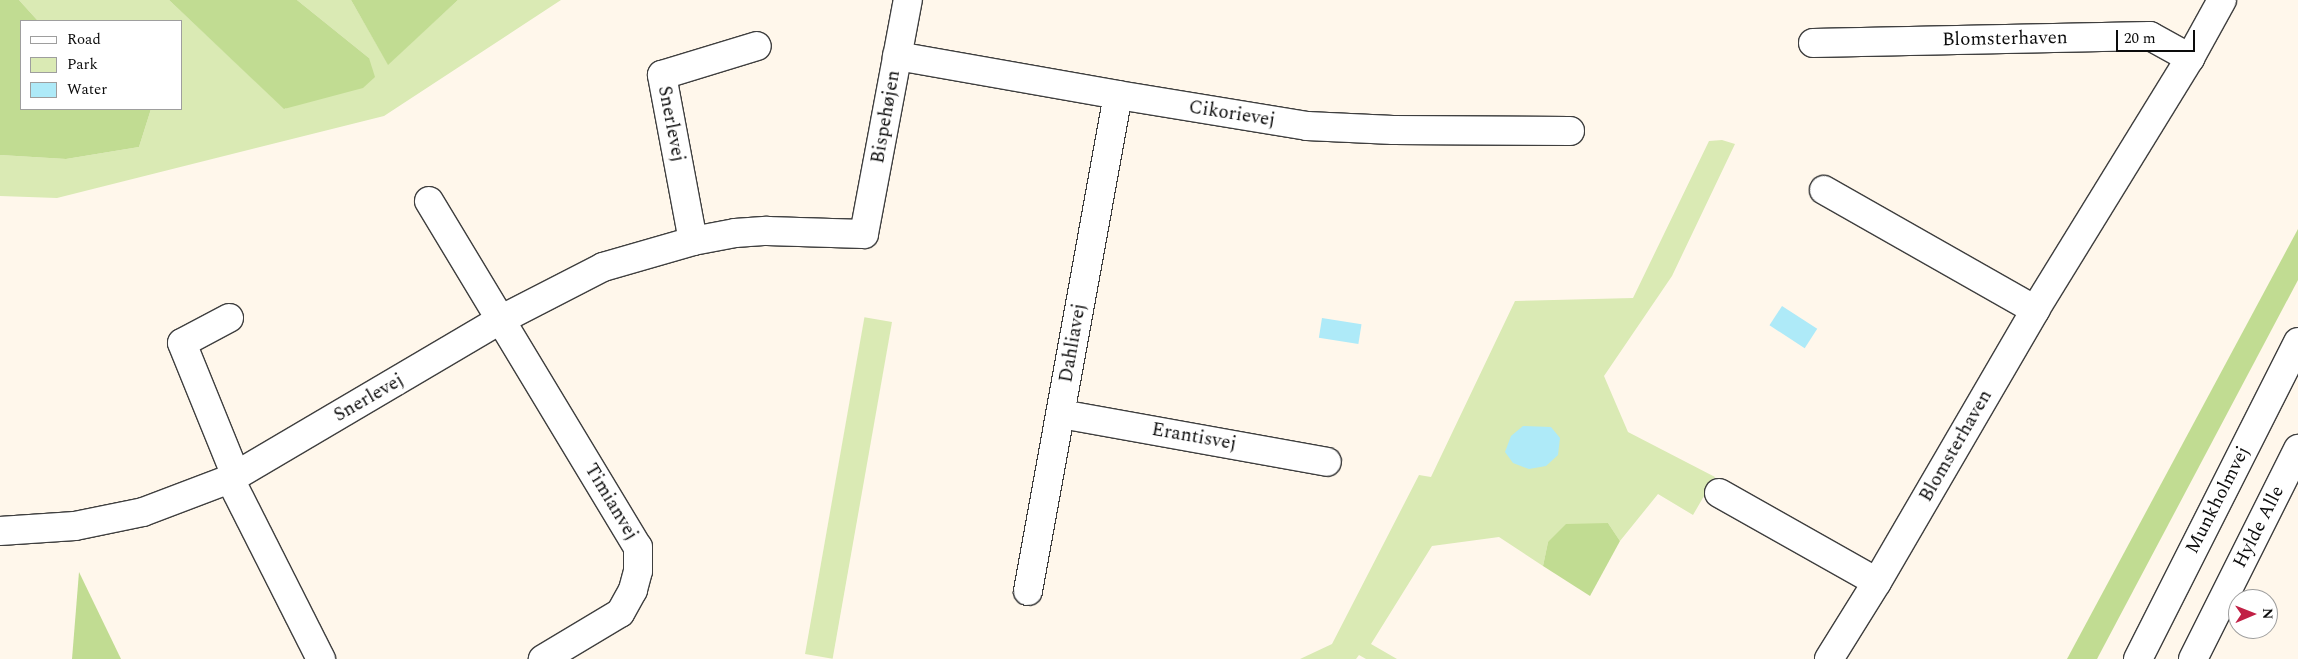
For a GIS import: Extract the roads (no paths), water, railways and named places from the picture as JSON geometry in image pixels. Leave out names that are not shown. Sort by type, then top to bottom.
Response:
[{"type":"street","name":"Bispehøjen","points":[[864,234],[908,0]]},
{"type":"street","name":"Blomsterhaven","points":[[1829,659],[1877,582],[2035,310],[2190,58],[2222,0]]},
{"type":"street","name":"Blomsterhaven","points":[[1813,43],[2150,36],[2190,58]]},
{"type":"street","name":"Snerlevej","points":[[693,241],[662,75],[757,46]]},
{"type":"street","name":"Cikorievej","points":[[897,56],[1307,126],[1393,130],[1570,131]]},
{"type":"street","name":"Dahliavej","points":[[1028,590],[1118,95]]},
{"type":"street","points":[[1824,190],[2035,310]]},
{"type":"street","points":[[429,201],[502,319]]},
{"type":"street","name":"Snerlevej","points":[[0,531],[75,526],[143,512],[233,477],[502,319],[603,267],[693,241],[735,233],[767,231],[864,234]]},
{"type":"street","points":[[229,318],[182,343],[233,477],[321,659]]},
{"type":"street","name":"Timianvej","points":[[502,319],[638,547],[638,571],[633,590],[620,613],[542,659]]},
{"type":"street","name":"Munkholmvej","points":[[2138,659],[2298,342]]},
{"type":"street","name":"Erantisvej","points":[[1061,414],[1327,462]]},
{"type":"street","name":"Hylde Alle","points":[[2192,659],[2298,449]]},
{"type":"street","points":[[1719,494],[1877,582]]},
{"type":"water","points":[[1782,306],[1817,329],[1805,348],[1769,325]]},
{"type":"water","points":[[1322,318],[1362,324],[1358,344],[1319,338]]},
{"type":"water","points":[[1523,426],[1551,427],[1560,438],[1558,455],[1546,466],[1529,469],[1513,463],[1505,452],[1511,436]]}]
